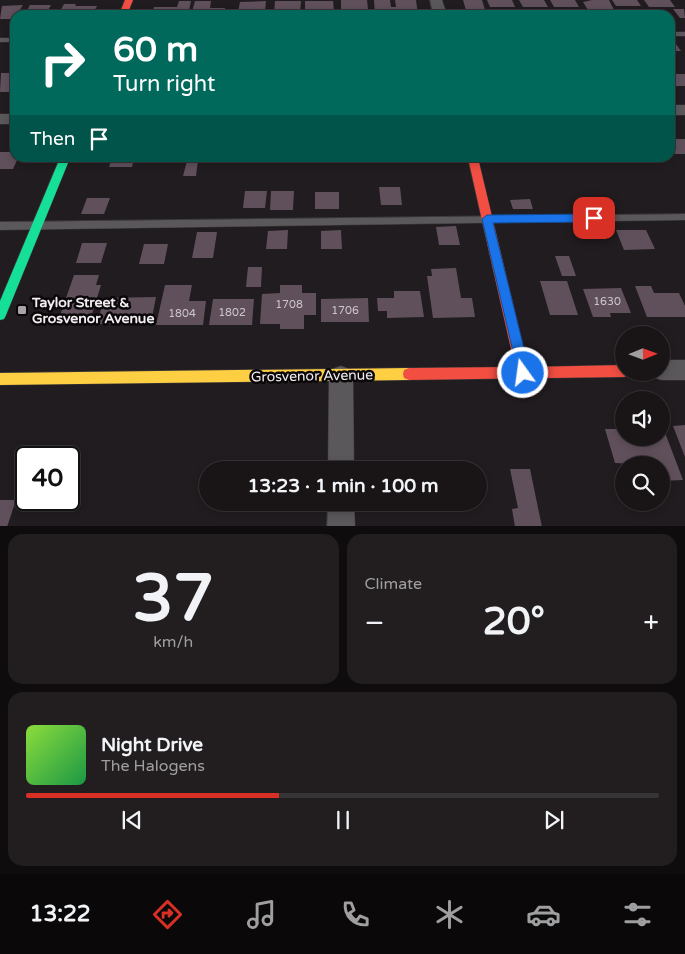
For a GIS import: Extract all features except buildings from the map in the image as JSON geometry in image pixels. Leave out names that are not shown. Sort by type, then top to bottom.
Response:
[{"type":"street","points":[[0,315],[63,162]]},
{"type":"street","points":[[474,162],[523,373]]},
{"type":"street","points":[[670,370],[685,370]]},
{"type":"street","name":"Grosvenor Avenue","points":[[0,379],[615,371]]},
{"type":"street","points":[[341,376],[341,461]]},
{"type":"street","points":[[341,511],[341,526]]},
{"type":"lane","points":[[0,226],[685,217]]},
{"type":"traffic: fast","points":[[0,315],[63,162]]},
{"type":"traffic: slow","points":[[0,379],[409,374]]},
{"type":"traffic: jam","points":[[125,10],[129,0]]},
{"type":"traffic: jam","points":[[474,162],[523,373]]},
{"type":"traffic: jam","points":[[409,374],[615,371]]},
{"type":"place","name":"Taylor Street & Grosvenor Avenue","points":[[22,310]]},
{"type":"route","points":[[523,373],[487,219],[594,218]]}]
